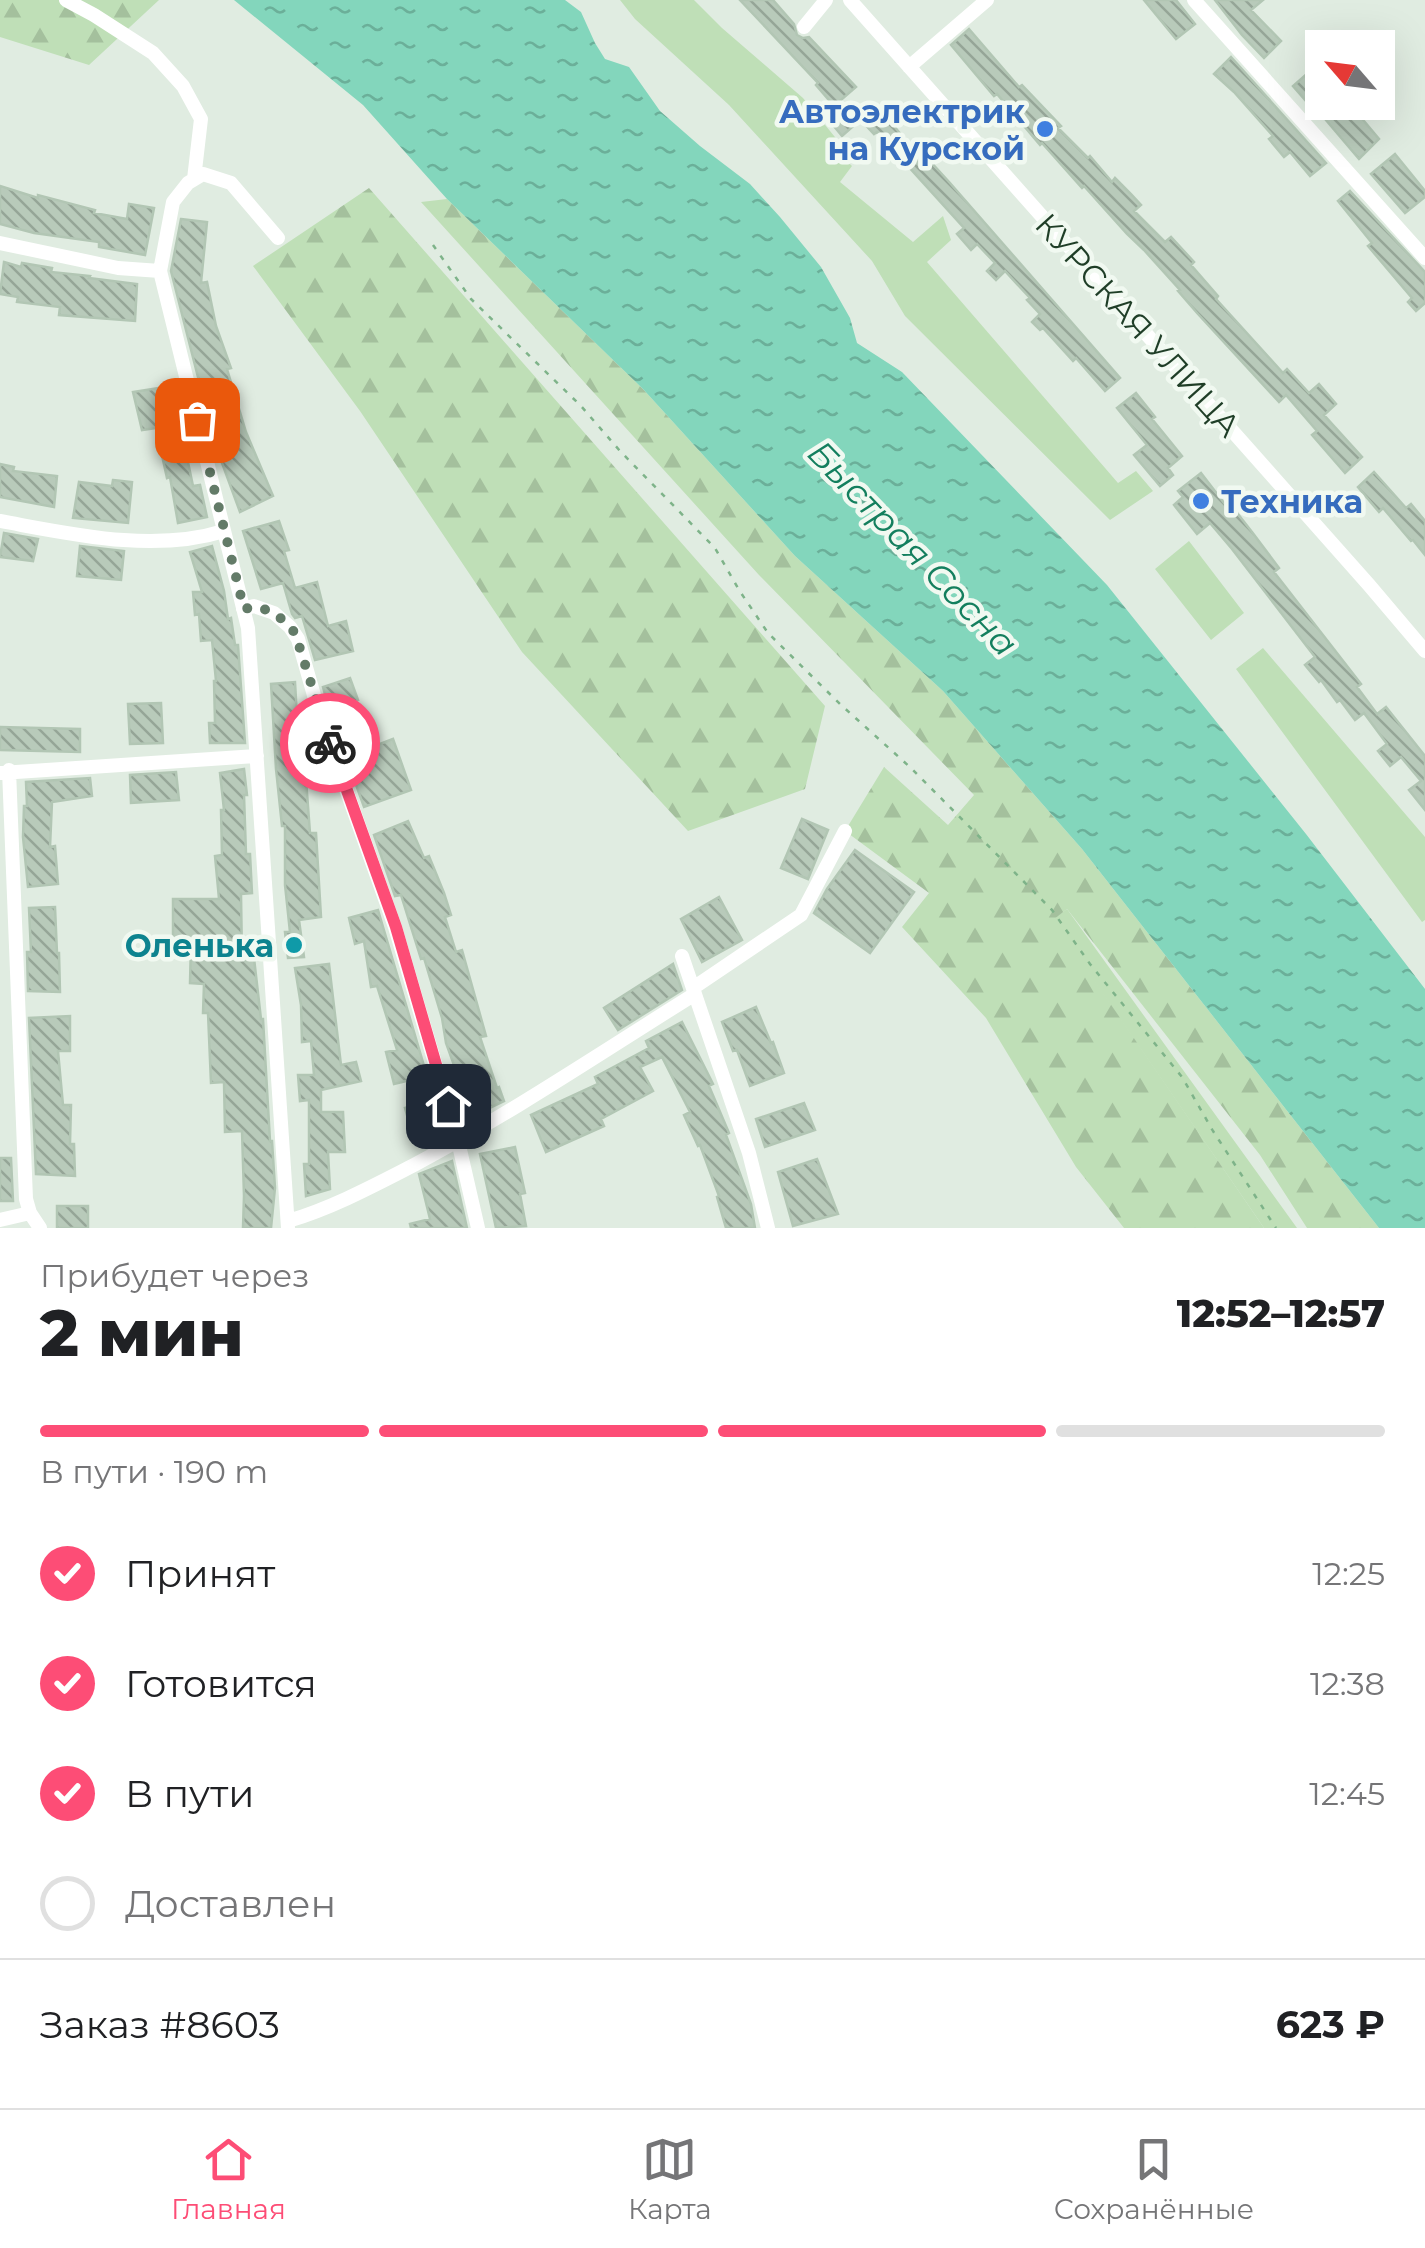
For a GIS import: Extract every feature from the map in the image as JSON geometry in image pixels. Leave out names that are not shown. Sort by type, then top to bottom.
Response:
[{"type":"street","points":[[66,0],[153,53],[183,86],[201,119],[194,179]]},
{"type":"street","points":[[804,27],[826,0]]},
{"type":"street","name":"КУРСКАЯ УЛИЦА","points":[[850,0],[1425,651]]},
{"type":"street","points":[[909,67],[987,0]]},
{"type":"street","points":[[1194,0],[1425,258]]},
{"type":"street","points":[[278,238],[231,183],[203,174],[188,183],[173,202],[160,271],[248,628],[288,1225],[370,1188],[458,1141],[694,991],[800,915],[846,830]]},
{"type":"street","points":[[0,242],[118,268],[160,271]]},
{"type":"street","points":[[0,521],[110,540],[198,539],[224,532]]},
{"type":"street","points":[[244,609],[254,606],[274,613],[298,640],[319,712],[396,927],[458,1141],[478,1228]]},
{"type":"street","points":[[40,1228],[26,1200],[5,772],[257,756]]},
{"type":"street","points":[[682,956],[749,1153],[768,1228]]},
{"type":"street","points":[[0,1220],[30,1213]]},
{"type":"path","points":[[433,245],[471,299],[581,406],[714,548],[768,632],[1052,910],[1182,1078],[1276,1228]]},
{"type":"green space","points":[[0,0],[159,0],[89,65],[0,37]]},
{"type":"green space","points":[[620,0],[694,0],[803,98],[839,142],[835,150],[852,166],[840,182],[913,242],[943,216],[951,240],[927,262],[1118,483],[1136,471],[1153,491],[1110,520],[905,316],[872,261],[729,105],[635,19]]},
{"type":"green space","points":[[369,188],[825,706],[805,789],[688,831],[522,652],[360,411],[253,266]]},
{"type":"green space","points":[[447,199],[643,389],[795,556],[943,691],[1082,849],[1379,1228],[1307,1228],[1260,1155],[1067,909],[1053,920],[1264,1228],[1124,1228],[1076,1167],[986,1018],[902,927],[929,893],[845,831],[884,767],[948,825],[974,795],[759,575],[421,202]]},
{"type":"green space","points":[[1189,541],[1244,613],[1211,640],[1155,569]]},
{"type":"green space","points":[[1263,648],[1425,837],[1422,922],[1236,669]]},
{"type":"green space","points":[[1067,909],[1297,1228],[1264,1228],[1052,920]]},
{"type":"water","name":"Быстрая Сосна","points":[[234,0],[565,0],[581,12],[605,59],[629,67],[660,111],[750,184],[821,267],[850,318],[857,343],[902,372],[1107,585],[1425,989],[1425,1228],[1379,1228],[1082,849],[943,691],[795,556],[643,389],[447,199],[363,105]]},
{"type":"building","points":[[740,0],[773,0],[794,24],[797,35],[809,37],[856,87],[834,106],[818,83]]},
{"type":"building","points":[[1144,0],[1176,0],[1195,24],[1176,39]]},
{"type":"building","points":[[1215,0],[1263,0],[1251,10],[1281,41],[1264,58]]},
{"type":"building","points":[[969,29],[1019,87],[1022,85],[1061,126],[1058,128],[1141,205],[1134,211],[1165,242],[1171,237],[1194,262],[1191,265],[1218,296],[1216,299],[1283,373],[1287,369],[1309,393],[1319,384],[1336,404],[1324,415],[1362,457],[1345,473],[1312,435],[1317,431],[1286,395],[1279,402],[1144,250],[1040,145],[997,94],[994,96],[951,45]]},
{"type":"building","points":[[1231,57],[1326,163],[1310,176],[1290,152],[1284,157],[1269,139],[1273,136],[1214,74]]},
{"type":"building","points":[[1305,76],[1305,100],[1293,86]]},
{"type":"building","points":[[876,104],[925,164],[929,160],[950,183],[1120,378],[1105,391],[1076,358],[1073,361],[1043,328],[1040,330],[1032,322],[1040,314],[1027,300],[1030,298],[1005,271],[996,280],[987,271],[995,263],[977,244],[971,250],[957,234],[964,228],[877,132],[874,134],[860,119]]},
{"type":"building","points":[[843,106],[858,122],[842,136],[828,119]]},
{"type":"building","points":[[1326,120],[1363,120],[1379,139],[1359,159]]},
{"type":"building","points":[[1395,154],[1425,191],[1425,197],[1405,213],[1371,174]]},
{"type":"building","points":[[0,186],[127,219],[129,204],[154,208],[145,255],[99,247],[99,242],[0,224]]},
{"type":"building","points":[[1350,191],[1425,272],[1425,303],[1416,311],[1408,302],[1412,298],[1368,246],[1372,243],[1338,201]]},
{"type":"building","points":[[181,219],[207,222],[201,283],[207,282],[246,432],[273,496],[240,512],[215,444],[171,271]]},
{"type":"building","points":[[4,262],[137,284],[135,321],[59,315],[60,307],[17,302],[18,297],[0,294]]},
{"type":"building","points":[[172,386],[193,486],[200,485],[207,517],[178,523],[156,428],[142,430],[133,392]]},
{"type":"building","points":[[1136,393],[1182,456],[1168,468],[1173,475],[1160,486],[1134,455],[1147,445],[1117,408]]},
{"type":"building","points":[[0,464],[14,467],[13,471],[57,476],[54,507],[0,497]]},
{"type":"building","points":[[1374,472],[1406,508],[1411,504],[1425,521],[1425,555],[1383,508],[1379,512],[1358,487]]},
{"type":"building","points":[[1201,473],[1279,568],[1274,572],[1361,684],[1357,687],[1377,714],[1386,707],[1425,756],[1425,810],[1409,790],[1421,781],[1401,757],[1390,766],[1378,751],[1387,744],[1364,713],[1355,720],[1305,665],[1315,657],[1232,549],[1210,523],[1197,534],[1174,505],[1183,497],[1178,491]]},
{"type":"building","points":[[113,480],[132,482],[128,523],[73,518],[79,482],[112,486]]},
{"type":"building","points":[[279,521],[295,588],[317,582],[328,626],[346,621],[353,651],[315,660],[302,616],[295,618],[292,614],[283,583],[261,589],[243,531]]},
{"type":"building","points":[[4,533],[38,539],[33,561],[0,557]]},
{"type":"building","points":[[80,546],[124,551],[121,580],[77,576]]},
{"type":"building","points":[[212,546],[228,619],[231,618],[238,645],[245,743],[210,743],[209,723],[215,723],[216,681],[212,640],[201,641],[193,592],[202,592],[190,552]]},
{"type":"building","points":[[350,678],[358,700],[329,709],[323,687]]},
{"type":"building","points":[[295,682],[298,734],[306,734],[310,833],[316,833],[321,917],[299,920],[304,957],[288,958],[285,826],[276,769],[271,684]]},
{"type":"building","points":[[161,703],[163,743],[130,744],[128,704]]},
{"type":"building","points":[[0,727],[80,729],[80,752],[0,750]]},
{"type":"building","points":[[393,739],[411,790],[364,807],[346,757]]},
{"type":"building","points":[[244,769],[246,854],[250,854],[252,893],[241,894],[242,958],[254,958],[263,1019],[275,1188],[271,1228],[243,1228],[242,1131],[225,1132],[224,1082],[211,1083],[208,1013],[203,1013],[204,984],[190,983],[191,943],[173,943],[173,899],[219,899],[215,856],[222,855],[224,810],[220,773]]},
{"type":"building","points":[[176,772],[179,800],[131,803],[130,775]]},
{"type":"building","points":[[90,778],[92,796],[52,802],[50,847],[55,846],[58,884],[28,887],[23,837],[26,782]]},
{"type":"building","points":[[802,819],[828,830],[808,879],[781,868]]},
{"type":"building","points":[[408,821],[424,858],[429,856],[444,893],[451,915],[445,917],[456,952],[462,950],[486,1036],[480,1037],[504,1101],[475,1115],[446,1043],[424,958],[421,959],[401,895],[395,896],[374,835]]},
{"type":"building","points":[[855,850],[914,892],[870,953],[814,913]]},
{"type":"building","points":[[719,897],[742,940],[702,962],[681,919]]},
{"type":"building","points":[[55,907],[60,992],[28,991],[29,908]]},
{"type":"building","points":[[378,910],[427,1076],[394,1084],[386,1052],[397,1050],[377,986],[371,987],[364,941],[355,944],[349,918]]},
{"type":"building","points":[[329,964],[341,1065],[356,1062],[361,1081],[321,1090],[321,1112],[343,1112],[345,1152],[328,1152],[330,1189],[306,1196],[309,1100],[300,1101],[298,1075],[314,1075],[311,1041],[302,1042],[295,968]]},
{"type":"building","points":[[673,964],[682,990],[618,1030],[604,1008]]},
{"type":"building","points":[[756,1007],[784,1073],[750,1086],[722,1022]]},
{"type":"building","points":[[70,1016],[70,1051],[58,1051],[63,1105],[71,1105],[70,1144],[74,1144],[75,1176],[36,1174],[29,1018]]},
{"type":"building","points":[[682,1022],[713,1084],[709,1086],[729,1133],[726,1135],[751,1204],[755,1228],[726,1228],[719,1196],[684,1115],[690,1112],[662,1057],[640,1067],[653,1091],[601,1119],[604,1126],[546,1152],[531,1115],[598,1084],[595,1077],[649,1048],[646,1041]]},
{"type":"building","points":[[435,1100],[444,1132],[414,1141],[405,1108]]},
{"type":"building","points":[[804,1103],[815,1130],[765,1147],[756,1119]]},
{"type":"building","points":[[515,1147],[525,1193],[520,1194],[526,1226],[496,1228],[480,1154]]},
{"type":"building","points":[[0,1158],[11,1158],[13,1201],[0,1201]]},
{"type":"building","points":[[817,1159],[838,1214],[793,1226],[778,1172]]},
{"type":"building","points":[[452,1161],[467,1228],[411,1228],[410,1224],[430,1219],[419,1174]]},
{"type":"building","points":[[57,1206],[88,1206],[88,1228],[57,1228]]},
{"type":"way so far","points":[[197,420],[244,609],[266,609],[295,633],[330,743]]},
{"type":"place","name":"Автоэлектрик на Курской","points":[[1045,129]]},
{"type":"place","name":"Техника","points":[[1201,501]]},
{"type":"place","name":"Оленька","points":[[294,945]]},
{"type":"route","points":[[330,743],[396,927],[448,1106]]}]
